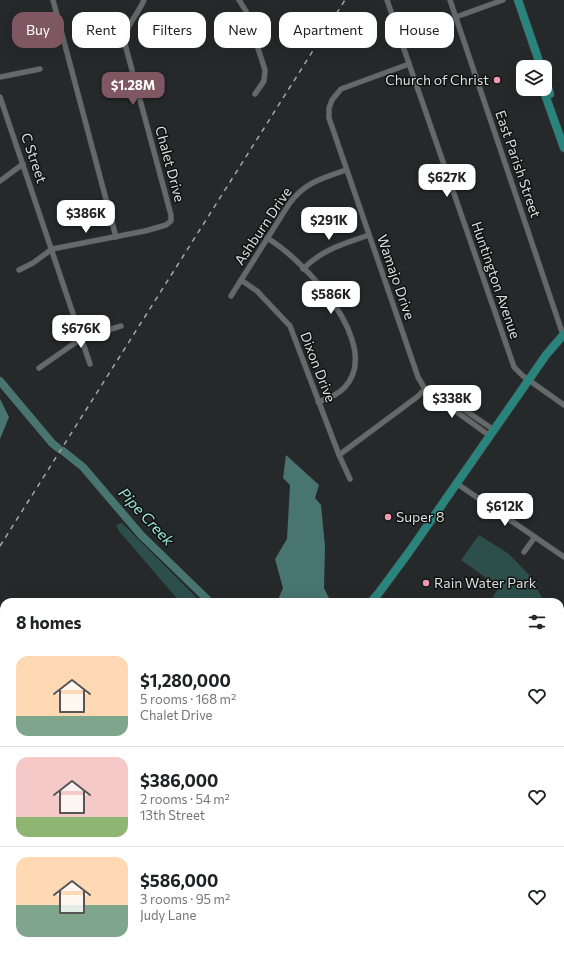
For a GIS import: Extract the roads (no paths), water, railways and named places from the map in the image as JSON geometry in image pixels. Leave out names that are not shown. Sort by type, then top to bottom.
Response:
[{"type":"main road","points":[[513,0],[533,60]]},
{"type":"main road","points":[[518,0],[539,60]]},
{"type":"main road","points":[[545,96],[564,148]]},
{"type":"main road","points":[[551,96],[564,134]]},
{"type":"main road","points":[[375,598],[409,552],[528,380],[546,355],[564,335]]},
{"type":"street","points":[[19,270],[31,264],[52,249],[116,237],[53,0]]},
{"type":"street","name":"Chalet Drive","points":[[116,237],[164,226],[168,224],[171,216],[125,44],[127,28],[144,0]]},
{"type":"street","points":[[239,0],[246,11],[266,72],[264,81],[255,94]]},
{"type":"street","name":"Huntington Avenue","points":[[387,0],[511,358],[517,371],[564,405]]},
{"type":"street","name":"East Parish Street","points":[[450,0],[564,335]]},
{"type":"street","points":[[456,17],[503,0]]},
{"type":"street","name":"Wamajo Drive","points":[[409,64],[345,86],[337,92],[331,102],[329,118],[418,377],[425,389]]},
{"type":"street","points":[[0,77],[40,69]]},
{"type":"street","name":"C Street","points":[[0,97],[90,364]]},
{"type":"street","points":[[0,181],[23,164]]},
{"type":"street","name":"Ashburn Drive","points":[[231,296],[289,204],[300,191],[314,181],[346,170]]},
{"type":"street","points":[[303,269],[312,260],[324,252],[369,235]]},
{"type":"street","points":[[267,238],[289,254],[326,294],[338,310],[349,332],[356,356],[355,368],[346,386],[335,395],[318,402]]},
{"type":"street","name":"Dixon Drive","points":[[241,280],[257,291],[289,324],[318,402],[350,479]]},
{"type":"street","points":[[39,368],[82,338],[121,326]]},
{"type":"street","points":[[339,455],[417,397],[425,389],[492,433]]},
{"type":"street","points":[[456,483],[564,557]]},
{"type":"street","points":[[524,552],[535,537]]},
{"type":"waterway","name":"Pipe Creek","points":[[0,381],[52,443],[58,448]]},
{"type":"waterway","name":"Pipe Creek","points":[[63,451],[83,467],[141,535],[206,598]]},
{"type":"railway","points":[[0,546],[345,0]]},
{"type":"place","name":"Church of Christ","points":[[497,80]]},
{"type":"place","name":"Super 8","points":[[388,517]]},
{"type":"place","name":"Rain Water Park","points":[[426,583]]}]
